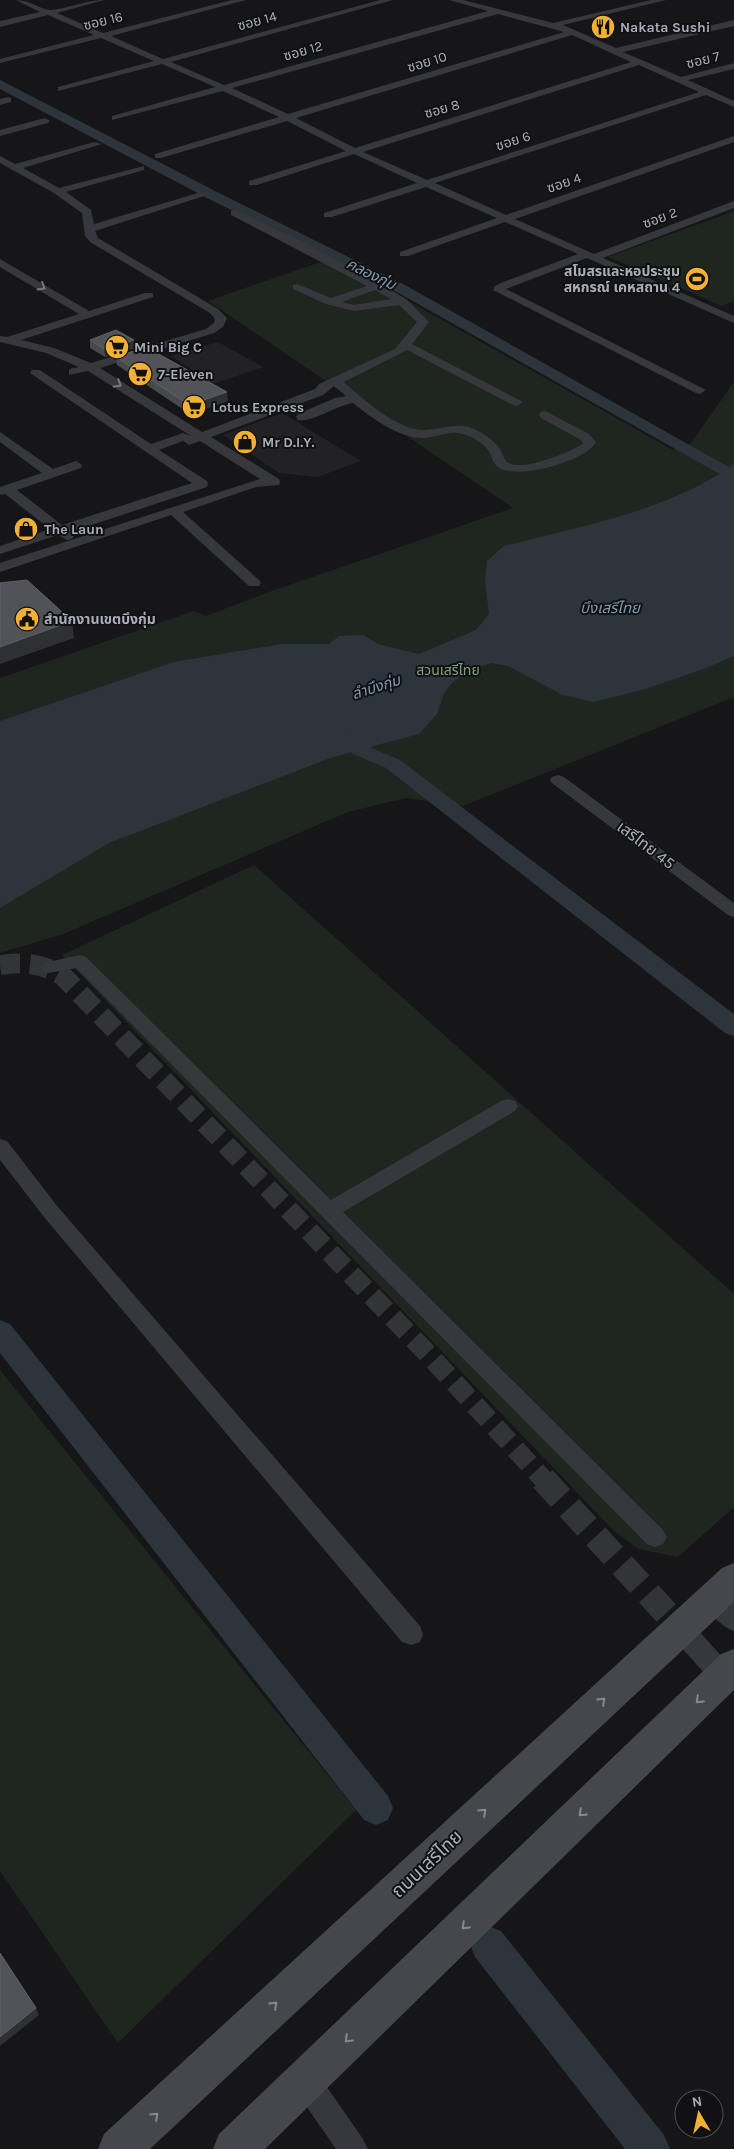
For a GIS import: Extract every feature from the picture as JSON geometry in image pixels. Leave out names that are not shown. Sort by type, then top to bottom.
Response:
[{"type":"main road","name":"ถนนเสรีไทย","points":[[119,2149],[681,1628],[727,1599]]},
{"type":"main road","points":[[234,2149],[729,1672]]},
{"type":"street","points":[[20,0],[162,61],[289,118],[352,150],[592,255],[734,320]]},
{"type":"street","points":[[0,24],[100,0]]},
{"type":"street","name":"ซอย 16","points":[[0,61],[242,0]]},
{"type":"street","name":"ซอย 14","points":[[60,89],[389,0]]},
{"type":"street","points":[[453,0],[554,25],[573,32],[734,104]]},
{"type":"street","points":[[474,5],[495,0]]},
{"type":"street","points":[[554,25],[662,0]]},
{"type":"street","name":"ซอย 12","points":[[115,118],[499,11]]},
{"type":"street","points":[[615,51],[734,23]]},
{"type":"street","name":"ซอย 10","points":[[158,156],[573,32]]},
{"type":"street","name":"ซอย 8","points":[[253,183],[352,150],[639,62]]},
{"type":"street","name":"ซอย 7","points":[[679,80],[734,66]]},
{"type":"street","name":"ซอย 6","points":[[328,215],[707,92]]},
{"type":"street","points":[[0,132],[46,121]]},
{"type":"street","name":"ซอย 4","points":[[404,254],[734,139]]},
{"type":"street","points":[[14,167],[97,144]]},
{"type":"street","points":[[0,159],[58,191],[87,212],[89,216],[88,229],[90,236],[94,240],[214,311],[221,318],[219,325],[210,331],[73,372]]},
{"type":"street","points":[[58,191],[141,168]]},
{"type":"street","points":[[88,229],[202,195]]},
{"type":"street","name":"ซอย 2","points":[[700,390],[499,290],[499,288],[734,204]]},
{"type":"street","points":[[152,448],[318,392],[336,380],[399,351],[406,345],[410,336],[422,328],[423,322],[413,310],[402,302],[321,256],[235,212]]},
{"type":"street","points":[[0,262],[87,314]]},
{"type":"street","points":[[330,302],[376,286]]},
{"type":"street","points":[[297,287],[330,302],[354,308],[402,302]]},
{"type":"street","points":[[2,342],[149,295]]},
{"type":"street","points":[[2,342],[58,352],[90,367],[155,407],[189,435],[255,483]]},
{"type":"street","points":[[0,568],[255,483],[274,482],[189,435],[141,412],[73,372],[44,358],[2,342]]},
{"type":"street","points":[[406,345],[517,402]]},
{"type":"street","points":[[0,550],[202,484],[152,448],[36,372]]},
{"type":"street","points":[[336,380],[354,398],[412,432],[426,434],[453,428],[467,431],[490,445],[500,463],[506,467],[521,470],[582,450],[590,442],[585,437],[545,415]]},
{"type":"street","points":[[302,417],[354,398]]},
{"type":"street","points":[[141,412],[155,407]]},
{"type":"street","points":[[0,436],[52,474]]},
{"type":"street","points":[[4,490],[76,465]]},
{"type":"street","points":[[4,490],[58,531],[76,542]]},
{"type":"street","points":[[173,510],[254,583]]},
{"type":"street","name":"เสรีไทย 45","points":[[558,780],[734,911]]},
{"type":"street","points":[[49,967],[80,961],[655,1537]]},
{"type":"street","points":[[329,1211],[508,1106]]},
{"type":"street","points":[[0,1146],[58,1219],[410,1634]]},
{"type":"street","points":[[681,1628],[729,1672]]},
{"type":"street","points":[[305,2080],[353,2149]]},
{"type":"shaded area","points":[[218,342],[263,367],[181,395],[158,381],[191,369],[171,356]]},
{"type":"shaded area","points":[[282,413],[361,461],[317,477],[279,473],[223,435]]},
{"type":"green space","name":"สโมสรและหอประชุม สหกรณ์ เคหสถาน 4","points":[[734,211],[734,301],[722,306],[608,257]]},
{"type":"green space","name":"สวนเสรีไทย","points":[[332,258],[673,450],[691,443],[734,382],[734,697],[463,806],[406,798],[348,812],[63,934],[0,953],[0,678],[194,611],[206,616],[272,591],[513,508],[208,301]]},
{"type":"green space","points":[[254,865],[734,1294],[734,1507],[678,1557],[638,1549],[614,1531],[62,955]]},
{"type":"green space","points":[[0,1370],[356,1810],[118,2043],[0,1871]]},
{"type":"water","name":"บึงเสรีไทย","points":[[734,464],[734,656],[701,670],[642,690],[594,702],[563,695],[508,666],[491,663],[467,671],[452,683],[444,693],[437,714],[419,734],[333,757],[109,843],[0,908],[0,721],[174,662],[282,644],[329,644],[339,636],[363,635],[378,644],[419,654],[476,630],[489,614],[485,581],[487,561],[504,546],[593,524],[653,505],[682,494]]},
{"type":"building","points":[[116,330],[134,340],[104,349],[90,340]]},
{"type":"building","points":[[146,347],[227,392],[189,405],[116,357]]},
{"type":"building","name":"สำนักงานเขตบึงกุ่ม","points":[[27,580],[72,621],[0,647],[0,583]]},
{"type":"building","points":[[0,1953],[36,2008],[0,2037]]},
{"type":"waterway","name":"คลองกุ่ม","points":[[0,84],[216,197],[400,288],[734,477]]},
{"type":"waterway","points":[[332,730],[360,750],[393,764],[734,1027]]},
{"type":"waterway","points":[[0,1332],[376,1808]]},
{"type":"waterway","points":[[488,1944],[650,2149]]},
{"type":"tunnel","points":[[0,965],[33,964],[48,968],[63,976],[428,1354],[544,1480]]},
{"type":"tunnel","points":[[543,1479],[681,1629]]},
{"type":"place","name":"Nakata Sushi","points":[[603,27]]},
{"type":"place","name":"สโมสรและหอประชุม สหกรณ์ เคหสถาน 4","points":[[697,279]]},
{"type":"place","name":"Mini Big C","points":[[117,347]]},
{"type":"place","name":"7-Eleven","points":[[140,374]]},
{"type":"place","name":"Lotus Express","points":[[194,407]]},
{"type":"place","name":"Mr D.I.Y.","points":[[245,442]]},
{"type":"place","name":"The Laun","points":[[26,529]]},
{"type":"place","name":"สำนักงานเขตบึงกุ่ม","points":[[27,619]]},
{"type":"water label","name":"ลำบึงกุ่ม","points":[[376,687]]}]
